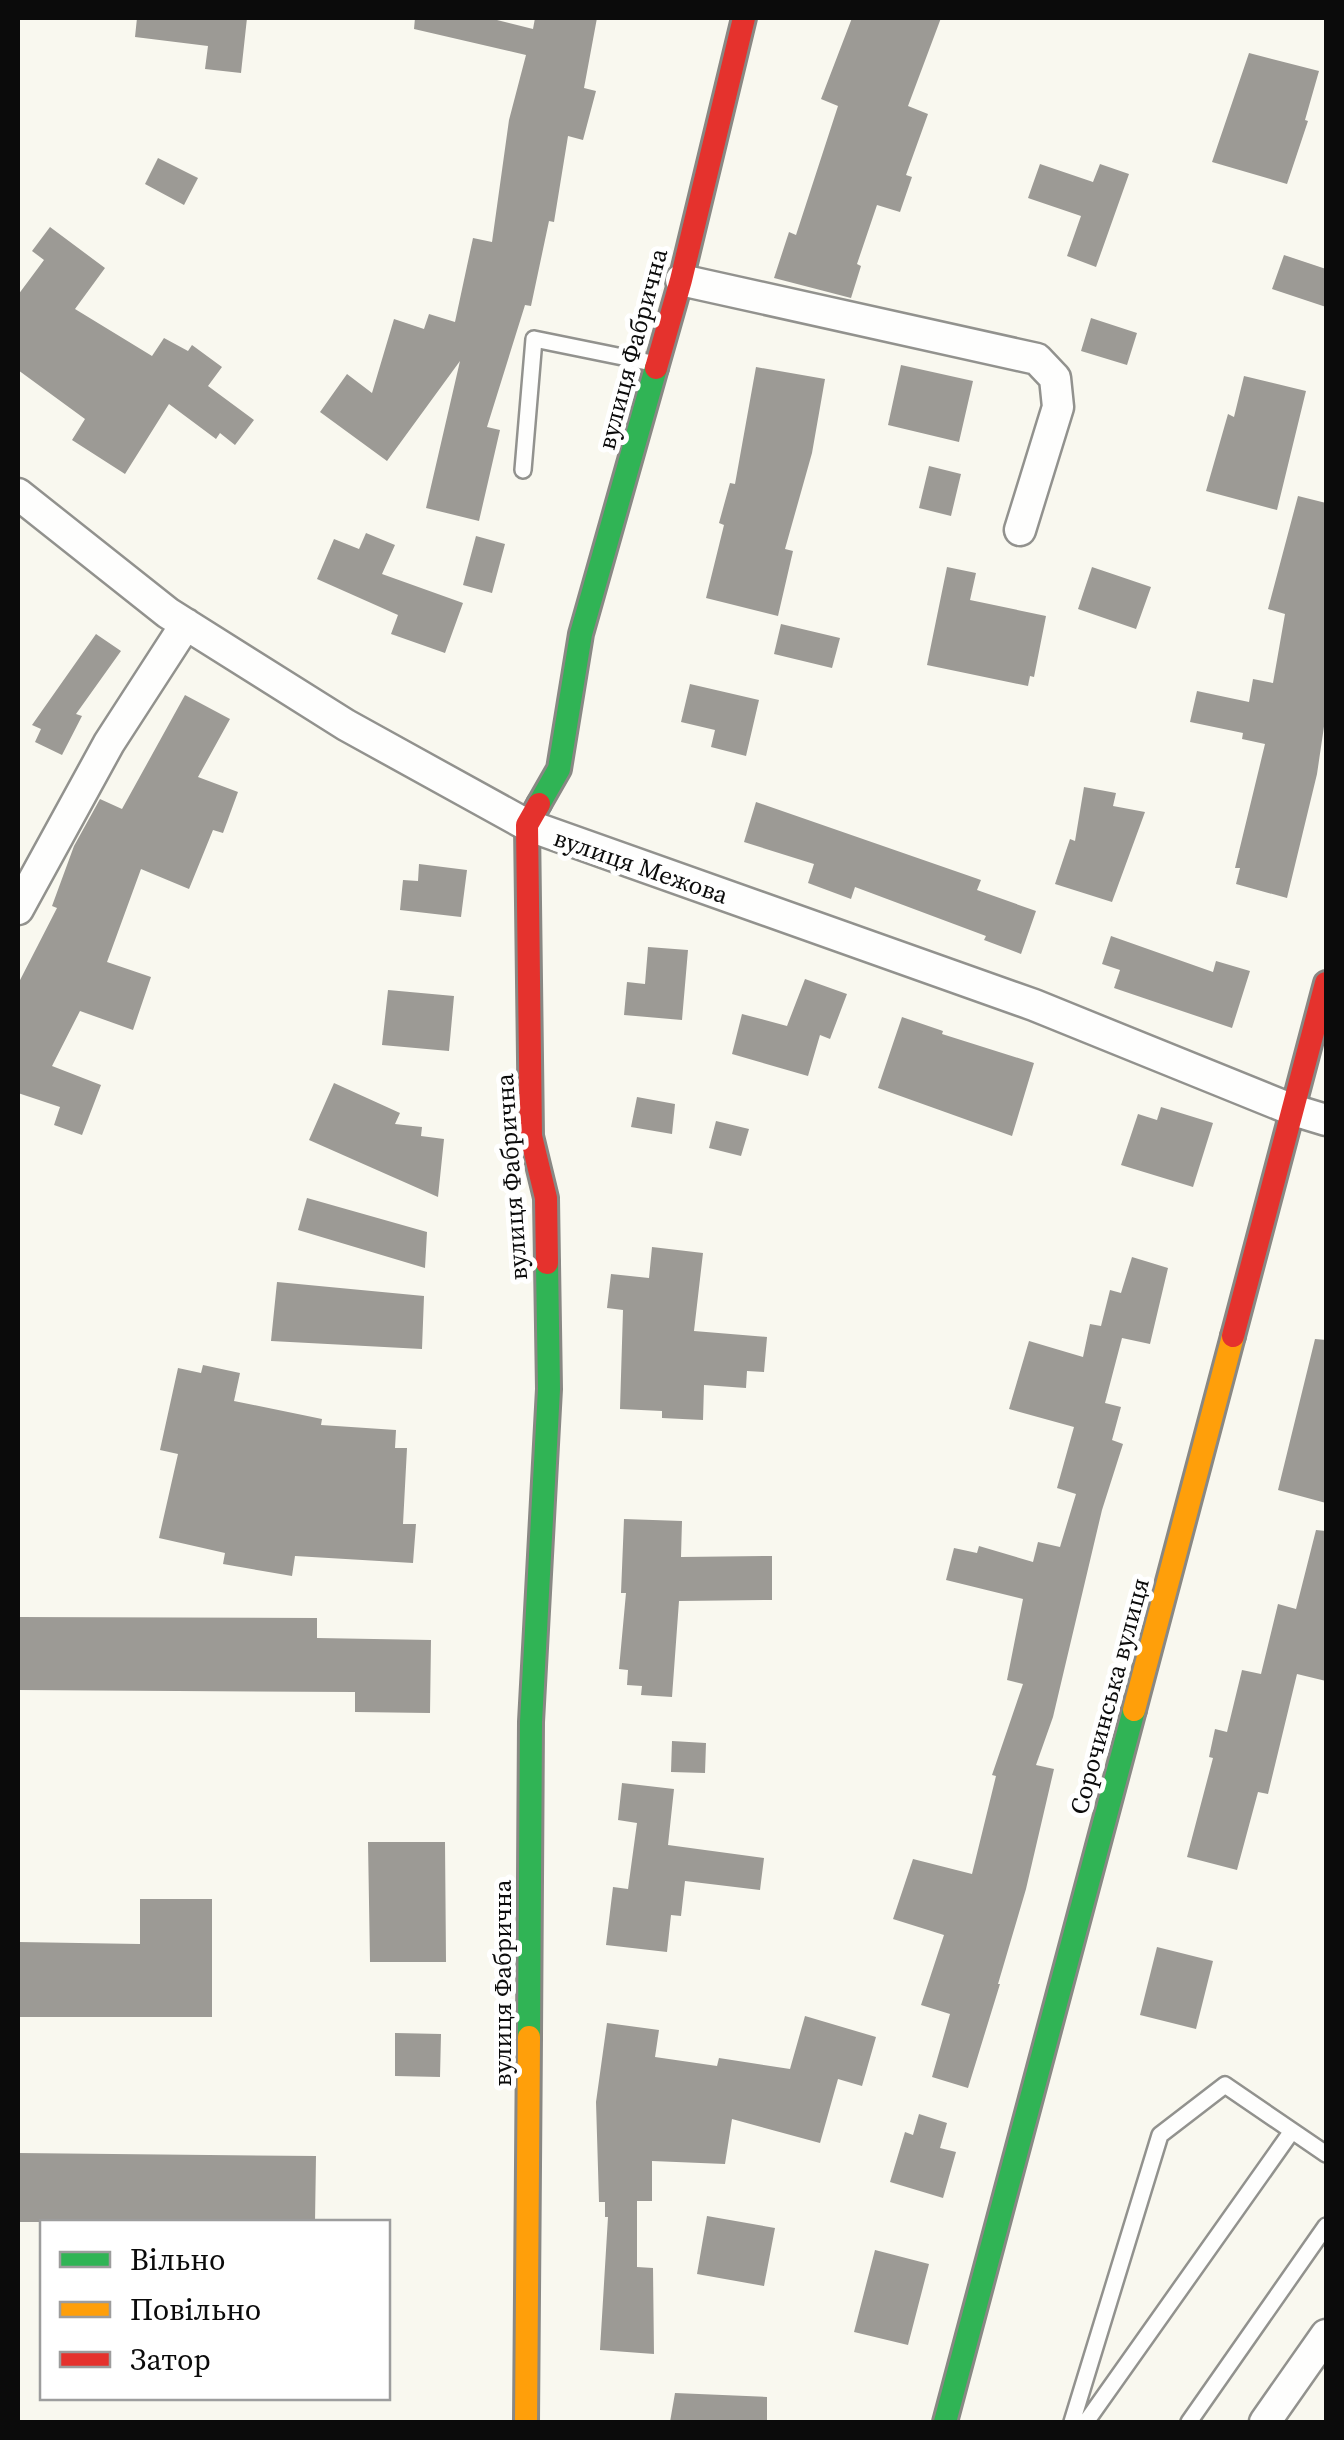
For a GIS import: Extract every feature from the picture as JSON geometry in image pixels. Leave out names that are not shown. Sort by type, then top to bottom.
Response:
[{"type":"street","name":"вулиця Фабрична","points":[[526,2422],[532,1722],[549,1388],[546,1198],[530,1136],[527,826],[559,769],[581,634],[681,280],[744,18]]},
{"type":"street","points":[[681,280],[1037,359],[1055,378],[1058,407],[1020,530]]},
{"type":"street","name":"вулиця Межова","points":[[18,494],[186,624],[346,725],[527,826],[1034,1005],[1326,1120]]},
{"type":"street","points":[[18,909],[109,743],[186,624]]},
{"type":"street","name":"Сорочинська вулиця","points":[[945,2422],[1326,984]]},
{"type":"street","points":[[1265,2422],[1326,2335]]},
{"type":"lane","points":[[523,470],[534,340],[658,364]]},
{"type":"lane","points":[[1072,2422],[1160,2135],[1225,2085],[1326,2154]]},
{"type":"lane","points":[[1086,2422],[1292,2131]]},
{"type":"lane","points":[[1189,2422],[1326,2226]]},
{"type":"building","points":[[137,18],[247,18],[241,73],[205,69],[208,46],[135,37]]},
{"type":"building","points":[[415,18],[489,18],[533,29],[535,18],[597,18],[584,88],[596,91],[583,140],[568,136],[554,222],[549,221],[531,306],[525,305],[487,427],[500,430],[479,521],[426,508],[460,361],[387,461],[320,412],[347,374],[372,393],[394,319],[424,329],[429,314],[455,322],[473,238],[492,242],[509,120],[526,55],[414,29]]},
{"type":"building","points":[[852,18],[941,18],[908,106],[928,114],[906,175],[912,177],[900,212],[877,205],[857,264],[861,266],[851,298],[774,278],[789,232],[796,235],[838,106],[821,99]]},
{"type":"building","points":[[1249,53],[1319,71],[1305,120],[1308,121],[1287,184],[1212,162]]},
{"type":"building","points":[[158,158],[198,178],[184,205],[145,184]]},
{"type":"building","points":[[1040,164],[1093,182],[1100,164],[1129,174],[1096,267],[1067,256],[1081,216],[1028,198]]},
{"type":"building","points":[[50,227],[105,268],[75,309],[152,356],[164,338],[188,351],[192,345],[222,367],[208,386],[254,420],[235,445],[220,433],[216,439],[169,404],[125,474],[72,440],[85,419],[18,370],[18,295],[44,260],[32,251]]},
{"type":"building","points":[[1284,255],[1326,269],[1326,307],[1272,289]]},
{"type":"building","points":[[1091,318],[1137,333],[1127,365],[1081,351]]},
{"type":"building","points":[[901,365],[973,381],[959,442],[888,425]]},
{"type":"building","points":[[756,367],[825,379],[812,453],[785,549],[793,551],[778,616],[706,598],[724,525],[719,523],[730,483],[735,484]]},
{"type":"building","points":[[1244,376],[1306,391],[1277,510],[1206,491],[1228,414],[1234,417]]},
{"type":"building","points":[[929,466],[961,474],[951,516],[919,508]]},
{"type":"building","points":[[1298,496],[1326,503],[1326,713],[1317,774],[1287,898],[1236,884],[1240,868],[1235,868],[1265,744],[1242,739],[1243,733],[1190,722],[1197,691],[1249,702],[1253,679],[1273,683],[1285,614],[1268,609]]},
{"type":"building","points":[[366,533],[395,545],[382,574],[463,603],[445,653],[391,634],[398,615],[317,579],[334,539],[359,549]]},
{"type":"building","points":[[476,536],[505,544],[492,593],[463,585]]},
{"type":"building","points":[[947,567],[976,573],[970,600],[1046,616],[1034,677],[1030,676],[1028,686],[927,665]]},
{"type":"building","points":[[1092,567],[1151,587],[1136,629],[1078,609]]},
{"type":"building","points":[[781,624],[840,638],[832,668],[774,654]]},
{"type":"building","points":[[96,634],[121,651],[76,714],[82,716],[62,755],[35,742],[41,729],[32,725]]},
{"type":"building","points":[[690,684],[759,700],[746,756],[711,747],[715,730],[681,722]]},
{"type":"building","points":[[185,695],[230,719],[198,777],[238,792],[223,833],[213,830],[189,889],[141,869],[107,962],[151,977],[133,1030],[80,1011],[52,1066],[101,1085],[82,1135],[54,1125],[60,1107],[18,1093],[18,984],[57,908],[52,906],[74,846],[100,799],[122,809]]},
{"type":"building","points":[[1084,787],[1116,793],[1113,806],[1145,812],[1112,902],[1055,884],[1070,839],[1075,841]]},
{"type":"building","points":[[756,802],[981,880],[977,890],[1036,911],[1021,954],[984,940],[986,936],[855,887],[851,899],[808,883],[814,864],[744,842]]},
{"type":"building","points":[[419,864],[467,870],[461,917],[400,910],[403,880],[418,881]]},
{"type":"building","points":[[1111,936],[1213,972],[1216,961],[1250,971],[1232,1028],[1114,988],[1120,970],[1102,964]]},
{"type":"building","points":[[648,947],[688,950],[682,1020],[624,1015],[627,982],[645,984]]},
{"type":"building","points":[[805,979],[847,994],[830,1039],[820,1035],[808,1076],[732,1054],[742,1014],[787,1026]]},
{"type":"building","points":[[388,990],[454,996],[449,1051],[382,1045]]},
{"type":"building","points":[[902,1017],[1034,1063],[1012,1136],[878,1088]]},
{"type":"building","points":[[334,1083],[400,1113],[395,1124],[422,1127],[421,1136],[444,1139],[438,1197],[309,1140]]},
{"type":"building","points":[[637,1097],[675,1104],[672,1134],[631,1127]]},
{"type":"building","points":[[1161,1107],[1213,1123],[1193,1187],[1121,1165],[1138,1114],[1157,1120]]},
{"type":"building","points":[[716,1121],[749,1129],[741,1156],[709,1148]]},
{"type":"building","points":[[307,1198],[427,1232],[425,1268],[298,1230]]},
{"type":"building","points":[[652,1247],[703,1253],[694,1331],[767,1337],[764,1372],[747,1371],[746,1388],[704,1385],[703,1420],[662,1418],[662,1411],[620,1409],[623,1310],[607,1308],[611,1274],[649,1278]]},
{"type":"building","points":[[1132,1257],[1168,1268],[1150,1344],[1122,1338],[1105,1403],[1121,1407],[1112,1440],[1123,1444],[1102,1510],[1053,1717],[1036,1765],[1054,1769],[1026,1889],[968,2088],[932,2077],[950,2014],[921,2005],[944,1935],[893,1919],[913,1859],[972,1874],[996,1776],[992,1775],[1023,1684],[1007,1680],[1023,1599],[946,1580],[954,1548],[977,1553],[979,1546],[1033,1562],[1038,1542],[1060,1547],[1076,1494],[1057,1488],[1074,1427],[1009,1409],[1029,1341],[1083,1357],[1090,1324],[1101,1326],[1110,1290],[1121,1293]]},
{"type":"building","points":[[277,1282],[424,1296],[422,1349],[271,1341]]},
{"type":"building","points":[[1315,1339],[1326,1340],[1326,1503],[1278,1490]]},
{"type":"building","points":[[203,1365],[240,1373],[234,1401],[322,1419],[321,1425],[396,1430],[395,1448],[407,1448],[403,1524],[416,1524],[413,1563],[295,1556],[292,1576],[223,1564],[225,1553],[159,1538],[178,1454],[160,1450],[178,1368],[201,1373]]},
{"type":"building","points":[[624,1519],[682,1521],[681,1557],[772,1556],[772,1600],[679,1601],[672,1697],[641,1695],[642,1686],[627,1685],[628,1670],[619,1669],[626,1593],[621,1593]]},
{"type":"building","points":[[1316,1530],[1326,1531],[1326,1681],[1297,1674],[1268,1794],[1258,1792],[1237,1870],[1187,1857],[1213,1758],[1209,1757],[1215,1729],[1227,1732],[1242,1670],[1261,1674],[1278,1604],[1296,1609]]},
{"type":"building","points":[[18,1617],[317,1618],[317,1638],[431,1640],[430,1713],[355,1712],[355,1692],[18,1690]]},
{"type":"building","points":[[672,1741],[706,1743],[705,1773],[671,1772]]},
{"type":"building","points":[[622,1783],[674,1789],[668,1845],[764,1858],[760,1890],[685,1881],[681,1916],[671,1915],[667,1952],[606,1945],[613,1887],[628,1889],[637,1823],[618,1820]]},
{"type":"building","points":[[368,1842],[445,1842],[446,1962],[370,1962]]},
{"type":"building","points":[[140,1899],[212,1899],[212,2017],[18,2017],[18,1942],[140,1944]]},
{"type":"building","points":[[1157,1947],[1213,1961],[1196,2029],[1140,2015]]},
{"type":"building","points":[[805,2016],[876,2037],[862,2086],[838,2079],[820,2143],[732,2119],[725,2164],[652,2161],[652,2201],[637,2201],[637,2267],[653,2268],[654,2354],[600,2350],[608,2217],[605,2202],[599,2202],[596,2102],[607,2023],[659,2030],[655,2057],[717,2066],[719,2058],[790,2069]]},
{"type":"building","points":[[395,2033],[441,2034],[440,2077],[395,2076]]},
{"type":"building","points":[[919,2114],[947,2123],[940,2148],[956,2152],[943,2198],[890,2182],[905,2132],[913,2135]]},
{"type":"building","points":[[18,2153],[316,2156],[315,2220],[18,2222]]},
{"type":"building","points":[[707,2216],[775,2228],[764,2286],[697,2274]]},
{"type":"building","points":[[875,2250],[929,2264],[908,2345],[854,2332]]},
{"type":"building","points":[[675,2393],[767,2397],[767,2422],[670,2422]]},
{"type":"traffic: fast","points":[[539,804],[559,769],[581,634],[656,368]]},
{"type":"traffic: fast","points":[[529,2037],[531,1722],[549,1389],[547,1263]]},
{"type":"traffic: fast","points":[[945,2422],[1134,1710]]},
{"type":"traffic: slow","points":[[1134,1710],[1233,1336]]},
{"type":"traffic: slow","points":[[526,2422],[529,2037]]},
{"type":"traffic: jam","points":[[656,368],[744,18]]},
{"type":"traffic: jam","points":[[539,804],[527,825],[531,1136],[546,1198],[547,1263]]},
{"type":"traffic: jam","points":[[1233,1336],[1326,983]]}]
